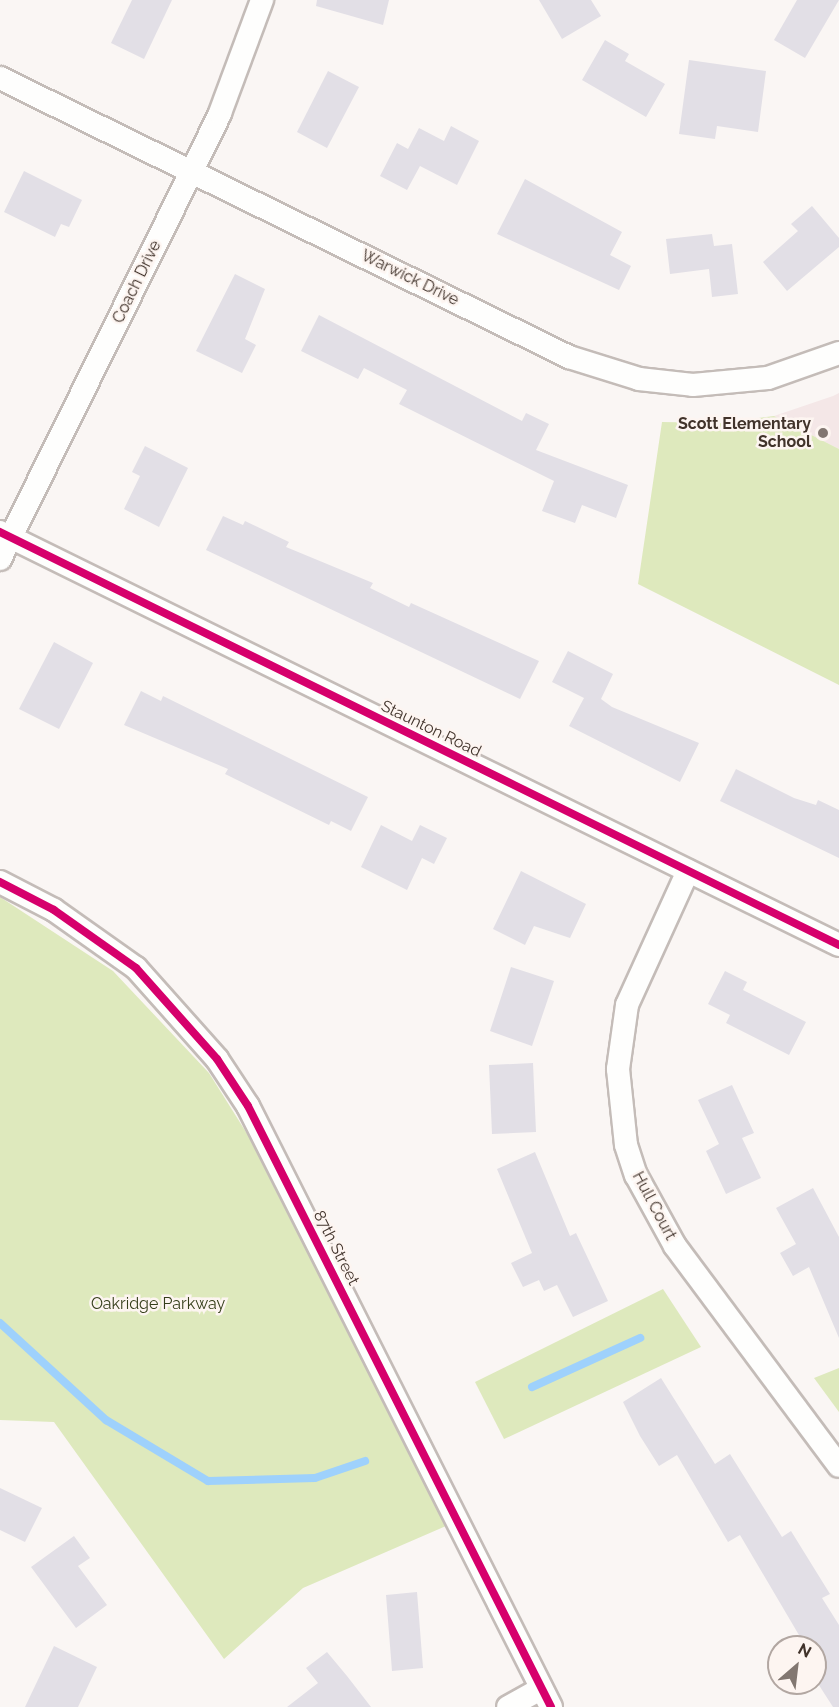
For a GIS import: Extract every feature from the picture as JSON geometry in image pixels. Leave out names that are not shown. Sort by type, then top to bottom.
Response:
[{"type":"street","name":"Coach Drive","points":[[0,559],[5,535],[192,171],[240,67],[262,0]]},
{"type":"street","name":"Warwick Drive","points":[[0,78],[569,357],[639,379],[693,385],[737,383],[795,370],[839,353]]},
{"type":"street","name":"Staunton Road","points":[[5,535],[839,945]]},
{"type":"street","name":"Hull Court","points":[[688,871],[627,1005],[618,1069],[626,1145],[636,1175],[675,1246],[839,1466]]},
{"type":"street","name":"87th Street","points":[[0,882],[54,910],[136,968],[218,1059],[254,1116],[546,1698]]},
{"type":"street","points":[[508,1707],[546,1698]]},
{"type":"shaded area","name":"Scott Elementary School","points":[[839,393],[839,449],[774,416],[833,396]]},
{"type":"green space","points":[[774,416],[839,449],[839,685],[638,584],[662,422],[722,423]]},
{"type":"green space","name":"Oakridge Parkway","points":[[0,897],[113,971],[209,1073],[256,1148],[446,1526],[303,1588],[224,1659],[54,1422],[0,1420]]},
{"type":"green space","points":[[663,1289],[701,1347],[504,1439],[475,1382]]},
{"type":"green space","points":[[839,1368],[839,1412],[814,1378]]},
{"type":"building","points":[[132,0],[172,0],[144,59],[111,43]]},
{"type":"building","points":[[317,0],[389,0],[383,25],[316,6]]},
{"type":"building","points":[[539,0],[591,0],[601,16],[562,39]]},
{"type":"building","points":[[797,0],[839,0],[805,58],[774,40]]},
{"type":"building","points":[[605,40],[629,54],[625,61],[665,84],[646,117],[582,80]]},
{"type":"building","points":[[689,60],[766,71],[758,132],[717,126],[715,139],[679,134]]},
{"type":"building","points":[[328,71],[359,87],[327,148],[297,132]]},
{"type":"building","points":[[451,126],[479,141],[457,185],[420,166],[407,190],[380,176],[397,143],[408,149],[419,128],[444,141]]},
{"type":"building","points":[[24,171],[82,200],[69,227],[61,224],[55,237],[4,212]]},
{"type":"building","points":[[525,179],[622,232],[610,255],[631,266],[619,290],[497,234]]},
{"type":"building","points":[[812,206],[839,238],[839,247],[787,291],[763,262],[798,231],[791,224]]},
{"type":"building","points":[[712,234],[714,246],[732,244],[738,294],[712,297],[709,269],[670,274],[666,239]]},
{"type":"building","points":[[235,274],[265,289],[245,339],[256,345],[242,373],[196,351]]},
{"type":"building","points":[[319,315],[522,421],[526,413],[549,424],[536,450],[628,485],[616,518],[582,505],[575,523],[542,511],[554,481],[399,404],[407,390],[364,368],[358,379],[301,351]]},
{"type":"building","points":[[145,446],[188,468],[159,527],[124,509],[140,476],[132,472]]},
{"type":"building","points":[[223,516],[243,525],[245,521],[289,542],[286,547],[373,583],[370,588],[409,607],[411,603],[539,661],[520,699],[206,550]]},
{"type":"building","points":[[54,642],[93,663],[59,729],[19,709]]},
{"type":"building","points":[[568,651],[613,674],[601,699],[612,707],[699,743],[680,782],[569,726],[584,698],[552,682]]},
{"type":"building","points":[[141,691],[161,701],[163,696],[368,797],[351,831],[331,821],[329,825],[225,774],[228,769],[124,725]]},
{"type":"building","points":[[736,769],[794,798],[816,805],[818,800],[839,810],[839,858],[720,801]]},
{"type":"building","points":[[381,825],[412,841],[420,825],[447,838],[434,864],[422,858],[407,890],[361,867]]},
{"type":"building","points":[[521,871],[586,904],[570,938],[534,926],[525,945],[493,929]]},
{"type":"building","points":[[511,967],[554,981],[532,1046],[490,1031]]},
{"type":"building","points":[[725,971],[747,982],[743,990],[806,1022],[789,1055],[726,1023],[730,1015],[708,1004]]},
{"type":"building","points":[[533,1063],[536,1132],[492,1134],[489,1065]]},
{"type":"building","points":[[732,1085],[754,1133],[742,1138],[761,1178],[726,1194],[706,1151],[719,1144],[698,1100]]},
{"type":"building","points":[[535,1152],[570,1236],[576,1233],[608,1301],[573,1317],[557,1285],[544,1291],[539,1280],[523,1287],[511,1263],[532,1253],[497,1169]]},
{"type":"building","points":[[813,1188],[839,1237],[839,1338],[809,1267],[793,1276],[780,1253],[796,1244],[776,1208]]},
{"type":"building","points":[[661,1378],[715,1464],[730,1454],[782,1537],[791,1531],[830,1594],[822,1598],[839,1625],[839,1707],[833,1707],[825,1695],[827,1635],[799,1635],[740,1535],[728,1542],[677,1455],[659,1466],[640,1436],[623,1402]]},
{"type":"building","points":[[0,1488],[42,1508],[25,1542],[0,1530]]},
{"type":"building","points":[[74,1536],[90,1558],[78,1566],[107,1605],[76,1628],[31,1567]]},
{"type":"building","points":[[417,1592],[423,1668],[392,1671],[386,1595]]},
{"type":"building","points":[[54,1646],[97,1667],[78,1707],[25,1707]]},
{"type":"building","points":[[327,1652],[371,1707],[287,1707],[318,1683],[306,1668]]},
{"type":"waterway","points":[[0,1323],[106,1420],[208,1481],[315,1478],[365,1461]]},
{"type":"waterway","points":[[532,1387],[640,1338]]},
{"type":"cycle path","points":[[0,532],[839,945]]},
{"type":"cycle path","points":[[0,882],[54,910],[136,968],[217,1059],[248,1106],[551,1707]]},
{"type":"place","name":"Scott Elementary School","points":[[823,433]]}]
